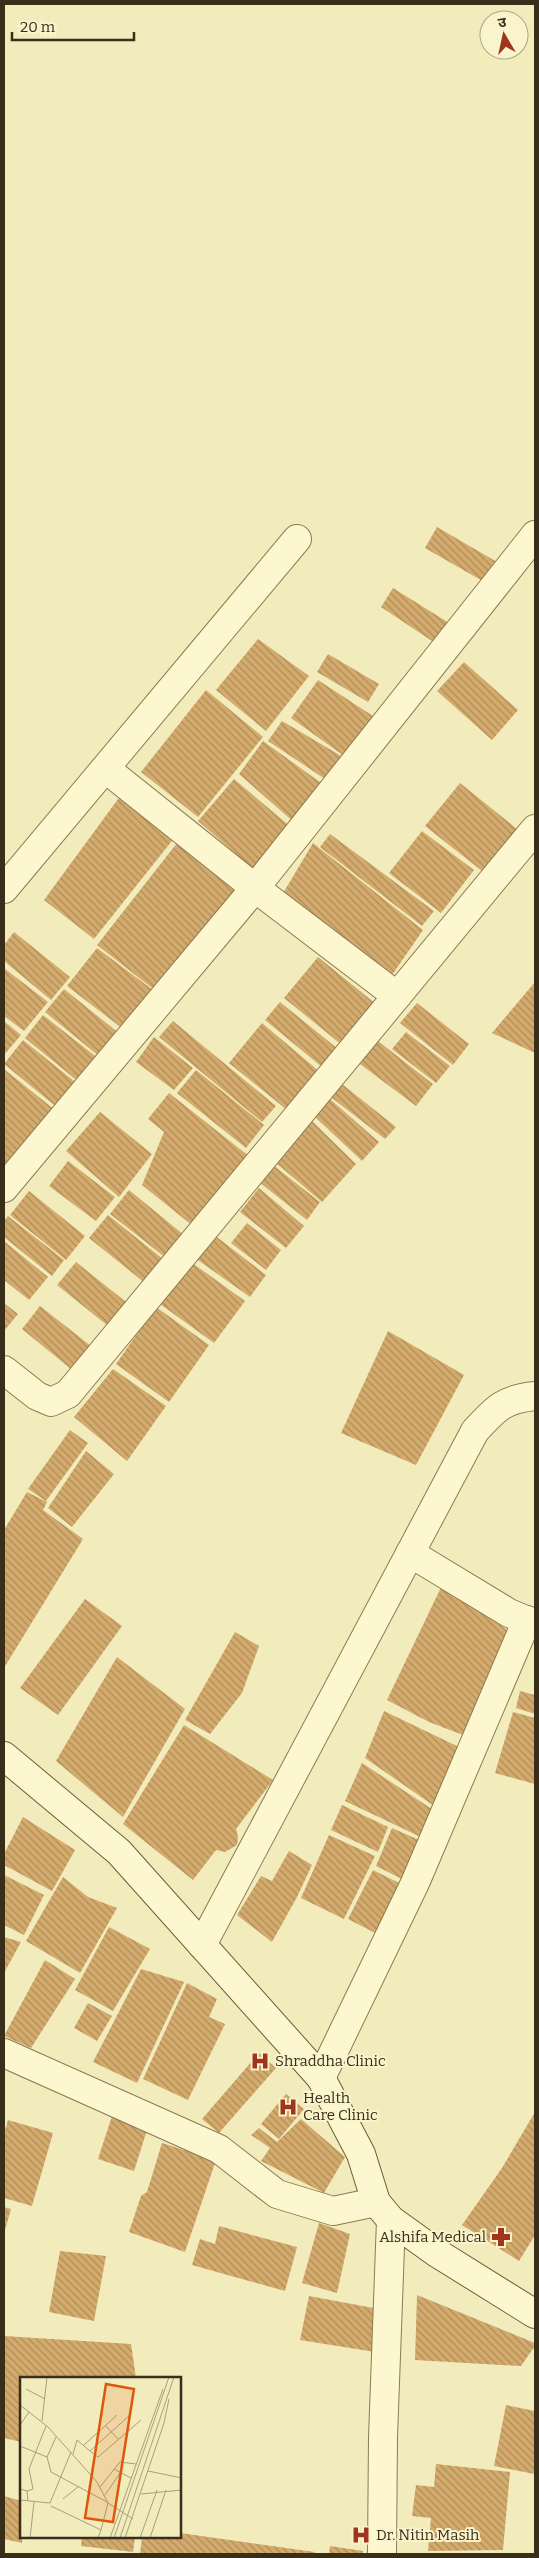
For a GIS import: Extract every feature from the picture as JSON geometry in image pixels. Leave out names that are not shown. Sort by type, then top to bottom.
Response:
[{"type":"street","points":[[4,1188],[255,888],[535,536]]},
{"type":"street","points":[[4,890],[297,539]]},
{"type":"street","points":[[106,769],[255,888],[396,996]]},
{"type":"street","points":[[4,1370],[37,1396],[51,1402],[68,1394],[535,829]]},
{"type":"street","points":[[202,1945],[476,1430],[497,1406],[521,1397],[535,1396]]},
{"type":"street","points":[[321,2078],[416,1883],[531,1622],[509,1613],[410,1552]]},
{"type":"street","points":[[4,1756],[119,1852],[321,2078],[361,2154],[384,2211],[382,2554]]},
{"type":"street","points":[[4,2053],[219,2149],[277,2194],[333,2211],[384,2211],[436,2253],[535,2314]]},
{"type":"building","points":[[437,527],[497,562],[486,583],[425,548]]},
{"type":"building","points":[[393,588],[457,628],[444,649],[381,607]]},
{"type":"building","points":[[258,639],[309,676],[266,731],[216,690]]},
{"type":"building","points":[[328,654],[379,684],[368,702],[317,672]]},
{"type":"building","points":[[464,662],[518,710],[492,740],[437,691]]},
{"type":"building","points":[[318,680],[373,716],[347,758],[291,718]]},
{"type":"building","points":[[206,690],[263,737],[198,817],[141,772]]},
{"type":"building","points":[[282,721],[343,757],[328,781],[268,741]]},
{"type":"building","points":[[263,741],[324,785],[295,823],[239,774]]},
{"type":"building","points":[[234,779],[292,828],[256,871],[198,821]]},
{"type":"building","points":[[460,783],[517,829],[482,871],[425,826]]},
{"type":"building","points":[[124,791],[179,832],[94,939],[44,900]]},
{"type":"building","points":[[422,831],[474,870],[441,913],[389,873]]},
{"type":"building","points":[[330,834],[434,911],[422,926],[320,847]]},
{"type":"building","points":[[181,838],[239,887],[152,988],[97,945]]},
{"type":"building","points":[[313,843],[423,930],[390,978],[282,895]]},
{"type":"building","points":[[14,932],[70,977],[51,1000],[4,961],[4,945]]},
{"type":"building","points":[[97,948],[153,990],[123,1029],[67,986]]},
{"type":"building","points":[[318,957],[376,1004],[342,1045],[284,998]]},
{"type":"building","points":[[4,968],[48,1002],[24,1031],[4,1016]]},
{"type":"building","points":[[535,982],[535,1053],[492,1033]]},
{"type":"building","points":[[64,989],[120,1034],[100,1057],[45,1012]]},
{"type":"building","points":[[280,1002],[338,1049],[322,1067],[265,1020]]},
{"type":"building","points":[[417,1003],[469,1044],[453,1065],[400,1023]]},
{"type":"building","points":[[43,1015],[99,1059],[80,1083],[25,1038]]},
{"type":"building","points":[[4,1021],[21,1035],[4,1055]]},
{"type":"building","points":[[173,1021],[276,1106],[262,1122],[159,1037]]},
{"type":"building","points":[[262,1023],[320,1072],[287,1110],[229,1063]]},
{"type":"building","points":[[406,1032],[450,1066],[436,1083],[392,1049]]},
{"type":"building","points":[[154,1037],[193,1068],[174,1090],[136,1062]]},
{"type":"building","points":[[23,1040],[79,1085],[59,1109],[4,1064]]},
{"type":"building","points":[[378,1041],[433,1084],[416,1106],[360,1064]]},
{"type":"building","points":[[4,1069],[55,1110],[4,1173]]},
{"type":"building","points":[[196,1070],[264,1125],[246,1148],[177,1093]]},
{"type":"building","points":[[342,1084],[396,1127],[385,1139],[332,1098]]},
{"type":"building","points":[[169,1093],[250,1157],[193,1226],[142,1185],[164,1132],[148,1119]]},
{"type":"building","points":[[330,1099],[379,1142],[362,1161],[314,1116]]},
{"type":"building","points":[[100,1112],[152,1154],[119,1197],[66,1151]]},
{"type":"building","points":[[312,1121],[356,1164],[322,1202],[275,1162]]},
{"type":"building","points":[[68,1161],[115,1197],[96,1221],[49,1186]]},
{"type":"building","points":[[273,1165],[320,1202],[307,1220],[259,1182]]},
{"type":"building","points":[[259,1188],[304,1226],[286,1248],[240,1212]]},
{"type":"building","points":[[129,1190],[184,1235],[166,1258],[110,1214]]},
{"type":"building","points":[[29,1191],[85,1236],[66,1260],[10,1215]]},
{"type":"building","points":[[108,1215],[163,1259],[145,1283],[89,1238]]},
{"type":"building","points":[[8,1216],[64,1260],[52,1276],[4,1237],[4,1221]]},
{"type":"building","points":[[247,1223],[281,1250],[266,1270],[231,1243]]},
{"type":"building","points":[[213,1234],[266,1275],[250,1297],[195,1258]]},
{"type":"building","points":[[4,1241],[48,1277],[29,1300],[4,1280]]},
{"type":"building","points":[[76,1262],[131,1306],[113,1330],[57,1285]]},
{"type":"building","points":[[191,1262],[245,1301],[214,1343],[160,1304]]},
{"type":"building","points":[[4,1303],[18,1314],[4,1331]]},
{"type":"building","points":[[40,1306],[96,1350],[77,1374],[22,1329]]},
{"type":"building","points":[[156,1307],[209,1345],[169,1402],[116,1364]]},
{"type":"building","points":[[388,1331],[464,1375],[416,1465],[341,1433]]},
{"type":"building","points":[[113,1369],[166,1406],[127,1461],[74,1417]]},
{"type":"building","points":[[70,1430],[88,1443],[46,1501],[28,1489]]},
{"type":"building","points":[[86,1451],[114,1474],[72,1527],[48,1508]]},
{"type":"building","points":[[27,1492],[47,1502],[43,1510],[83,1539],[4,1668],[4,1530]]},
{"type":"building","points":[[445,1579],[515,1637],[471,1738],[429,1722],[387,1700]]},
{"type":"building","points":[[85,1599],[122,1626],[58,1715],[20,1688]]},
{"type":"building","points":[[235,1632],[259,1646],[242,1693],[210,1734],[185,1720]]},
{"type":"building","points":[[117,1657],[185,1709],[123,1817],[56,1761]]},
{"type":"building","points":[[520,1691],[535,1695],[535,1714],[516,1708]]},
{"type":"building","points":[[384,1711],[461,1748],[437,1808],[365,1758]]},
{"type":"building","points":[[513,1712],[535,1718],[535,1784],[495,1773]]},
{"type":"building","points":[[184,1725],[273,1780],[236,1829],[237,1845],[225,1852],[216,1850],[193,1880],[123,1824]]},
{"type":"building","points":[[362,1763],[438,1813],[429,1841],[345,1801]]},
{"type":"building","points":[[342,1805],[388,1827],[378,1852],[331,1830]]},
{"type":"building","points":[[23,1817],[75,1850],[52,1891],[4,1865],[4,1854]]},
{"type":"building","points":[[392,1828],[428,1844],[410,1883],[376,1866]]},
{"type":"building","points":[[329,1835],[375,1856],[344,1919],[301,1898]]},
{"type":"building","points":[[289,1851],[312,1865],[272,1942],[237,1915],[261,1876],[272,1881]]},
{"type":"building","points":[[373,1870],[407,1887],[381,1936],[348,1919]]},
{"type":"building","points":[[4,1875],[44,1895],[24,1935],[4,1925]]},
{"type":"building","points":[[63,1877],[88,1897],[117,1908],[80,1973],[26,1941]]},
{"type":"building","points":[[109,1927],[150,1949],[113,2011],[75,1990]]},
{"type":"building","points":[[4,1937],[21,1942],[4,1973]]},
{"type":"building","points":[[45,1960],[75,1979],[31,2048],[4,2036]]},
{"type":"building","points":[[141,1969],[184,1982],[137,2083],[93,2062]]},
{"type":"building","points":[[187,1983],[217,1999],[209,2017],[225,2024],[188,2100],[143,2079]]},
{"type":"building","points":[[88,2003],[112,2016],[97,2041],[74,2028]]},
{"type":"building","points":[[259,2053],[276,2068],[219,2133],[202,2119]]},
{"type":"building","points":[[286,2094],[304,2109],[279,2139],[261,2124]]},
{"type":"building","points":[[535,2112],[535,2235],[519,2261],[462,2225],[502,2168]]},
{"type":"building","points":[[112,2116],[148,2127],[134,2171],[98,2159]]},
{"type":"building","points":[[301,2119],[345,2157],[324,2193],[261,2161],[270,2148],[251,2135],[259,2128],[277,2142]]},
{"type":"building","points":[[8,2120],[53,2133],[32,2206],[4,2198],[4,2134]]},
{"type":"building","points":[[162,2143],[216,2160],[185,2252],[129,2232],[141,2196],[147,2192]]},
{"type":"building","points":[[4,2207],[11,2209],[4,2234]]},
{"type":"building","points":[[319,2223],[350,2234],[337,2293],[302,2283]]},
{"type":"building","points":[[219,2226],[297,2247],[285,2291],[192,2265],[200,2239],[215,2244]]},
{"type":"building","points":[[60,2251],[106,2256],[94,2321],[49,2312]]},
{"type":"building","points":[[417,2295],[535,2343],[535,2346],[521,2366],[415,2360]]},
{"type":"building","points":[[309,2296],[379,2309],[375,2352],[300,2340]]},
{"type":"building","points":[[4,2336],[131,2344],[136,2377],[20,2377],[20,2442],[4,2438]]},
{"type":"building","points":[[506,2405],[535,2411],[534,2474],[494,2466]]},
{"type":"building","points":[[436,2464],[510,2472],[503,2550],[428,2551],[431,2518],[412,2516],[416,2485],[434,2487]]},
{"type":"building","points":[[4,2496],[20,2501],[20,2538],[22,2538],[22,2543],[4,2539]]},
{"type":"building","points":[[181,2533],[315,2552],[314,2554],[140,2554],[142,2538],[181,2538]]},
{"type":"building","points":[[82,2538],[135,2538],[133,2552],[81,2546]]},
{"type":"building","points":[[330,2546],[363,2551],[362,2554],[329,2554]]},
{"type":"place","name":"Shraddha Clinic","points":[[260,2061]]},
{"type":"place","name":"Health Care Clinic","points":[[288,2107]]},
{"type":"place","name":"Alshifa Medical","points":[[501,2237]]},
{"type":"place","name":"Dr. Nitin Masih","points":[[361,2535]]}]
